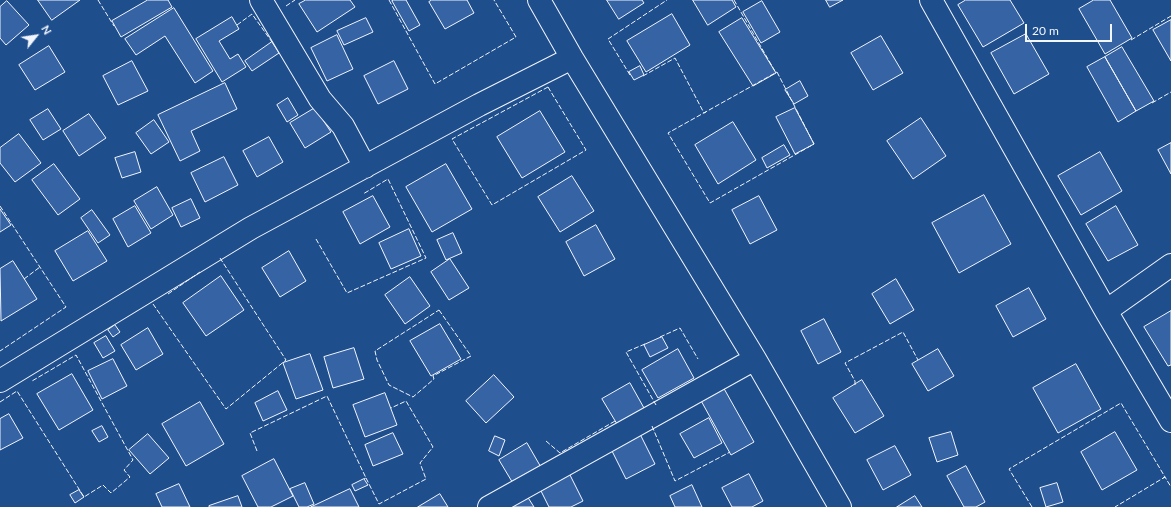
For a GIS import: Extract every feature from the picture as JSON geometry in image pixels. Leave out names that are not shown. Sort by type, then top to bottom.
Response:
[{"type":"street","points":[[261,0],[320,99],[343,126],[365,167]]},
{"type":"street","points":[[540,0],[572,58],[755,359],[840,507]]},
{"type":"street","points":[[932,0],[1106,311],[1171,421]]},
{"type":"street","points":[[0,381],[251,228],[572,58]]},
{"type":"street","points":[[1106,311],[1171,265]]},
{"type":"street","points":[[489,507],[755,359]]},
{"type":"building","points":[[38,0],[80,0],[52,20]]},
{"type":"building","points":[[148,0],[168,0],[172,7],[121,37],[112,21]]},
{"type":"building","points":[[306,0],[350,0],[355,7],[317,32],[299,4]]},
{"type":"building","points":[[406,0],[420,25],[409,31],[392,1]]},
{"type":"building","points":[[432,0],[467,0],[474,13],[445,29],[429,2]]},
{"type":"building","points":[[607,0],[642,0],[644,3],[619,19]]},
{"type":"building","points":[[693,0],[732,0],[736,7],[708,25]]},
{"type":"building","points":[[826,0],[843,0],[830,7]]},
{"type":"building","points":[[966,0],[1010,0],[1024,23],[983,47],[958,5]]},
{"type":"building","points":[[1094,0],[1110,0],[1132,38],[1105,54],[1079,9]]},
{"type":"building","points":[[7,1],[29,25],[6,45],[0,38],[0,7]]},
{"type":"building","points":[[762,1],[780,32],[761,43],[743,12]]},
{"type":"building","points":[[174,8],[213,71],[195,83],[165,36],[136,55],[125,39]]},
{"type":"building","points":[[672,14],[690,45],[646,72],[627,41]]},
{"type":"building","points":[[232,17],[239,29],[219,41],[230,59],[238,54],[246,67],[222,82],[196,39]]},
{"type":"building","points":[[366,18],[373,32],[344,45],[337,31]]},
{"type":"building","points":[[742,18],[776,73],[753,86],[719,32]]},
{"type":"building","points":[[1171,20],[1171,61],[1153,30]]},
{"type":"building","points":[[1026,34],[1049,74],[1014,94],[991,53]]},
{"type":"building","points":[[337,35],[353,69],[327,81],[311,48]]},
{"type":"building","points":[[881,36],[903,73],[873,90],[851,53]]},
{"type":"building","points":[[272,42],[279,53],[252,71],[245,61]]},
{"type":"building","points":[[49,46],[65,72],[35,90],[19,65]]},
{"type":"building","points":[[1122,47],[1154,101],[1136,111],[1105,57]]},
{"type":"building","points":[[1105,57],[1136,111],[1118,122],[1087,67]]},
{"type":"building","points":[[132,61],[148,91],[118,105],[103,76]]},
{"type":"building","points":[[394,61],[408,89],[378,104],[364,76]]},
{"type":"building","points":[[640,66],[644,75],[634,80],[629,72]]},
{"type":"building","points":[[800,81],[808,96],[794,104],[785,90]]},
{"type":"building","points":[[225,83],[237,109],[191,131],[200,151],[180,161],[158,115]]},
{"type":"building","points":[[288,98],[298,115],[287,122],[277,105]]},
{"type":"building","points":[[315,108],[331,132],[305,148],[290,123]]},
{"type":"building","points":[[795,108],[814,144],[795,154],[776,117]]},
{"type":"building","points":[[48,109],[61,129],[43,140],[30,120]]},
{"type":"building","points":[[540,111],[565,152],[522,178],[497,137]]},
{"type":"building","points":[[89,114],[106,138],[79,156],[63,131]]},
{"type":"building","points":[[921,118],[946,156],[913,179],[887,141]]},
{"type":"building","points":[[154,120],[169,142],[151,154],[136,133]]},
{"type":"building","points":[[733,122],[756,160],[718,184],[695,145]]},
{"type":"building","points":[[19,134],[41,163],[15,182],[0,163],[0,148]]},
{"type":"building","points":[[269,137],[283,162],[257,177],[243,151]]},
{"type":"building","points":[[1171,143],[1171,174],[1158,150]]},
{"type":"building","points":[[784,145],[790,155],[767,168],[762,158]]},
{"type":"building","points":[[135,152],[141,172],[122,178],[115,158]]},
{"type":"building","points":[[1100,152],[1122,191],[1081,215],[1058,176]]},
{"type":"building","points":[[224,157],[238,185],[205,202],[191,173]]},
{"type":"building","points":[[54,164],[80,199],[58,215],[32,180]]},
{"type":"building","points":[[446,164],[472,209],[432,232],[406,187]]},
{"type":"building","points":[[572,176],[594,211],[560,232],[538,197]]},
{"type":"building","points":[[157,187],[173,215],[151,229],[134,201]]},
{"type":"building","points":[[984,195],[1011,244],[959,273],[932,223]]},
{"type":"building","points":[[373,196],[390,227],[360,244],[343,212]]},
{"type":"building","points":[[759,196],[777,230],[750,244],[732,210]]},
{"type":"building","points":[[191,199],[200,218],[181,227],[172,208]]},
{"type":"building","points":[[135,206],[151,233],[128,247],[113,219]]},
{"type":"building","points":[[1116,206],[1138,245],[1108,261],[1086,224]]},
{"type":"building","points":[[0,209],[11,225],[0,232]]},
{"type":"building","points":[[92,210],[110,235],[98,243],[81,218]]},
{"type":"building","points":[[596,225],[615,259],[584,276],[566,242]]},
{"type":"building","points":[[409,229],[421,256],[391,269],[379,243]]},
{"type":"building","points":[[88,231],[107,261],[73,281],[55,251]]},
{"type":"building","points":[[453,233],[462,253],[446,260],[437,240]]},
{"type":"building","points":[[289,251],[306,281],[280,297],[262,268]]},
{"type":"building","points":[[450,259],[469,288],[449,300],[431,272]]},
{"type":"building","points":[[13,261],[37,299],[1,321],[0,269]]},
{"type":"building","points":[[221,276],[244,310],[206,336],[183,303]]},
{"type":"building","points":[[410,277],[430,306],[405,324],[385,295]]},
{"type":"building","points":[[896,279],[914,310],[890,324],[872,294]]},
{"type":"building","points":[[1029,288],[1046,319],[1013,337],[996,306]]},
{"type":"building","points":[[1171,311],[1171,365],[1168,366],[1144,327]]},
{"type":"building","points":[[824,319],[841,352],[818,364],[801,331]]},
{"type":"building","points":[[440,324],[461,359],[431,376],[410,341]]},
{"type":"building","points":[[115,325],[120,332],[113,337],[108,330]]},
{"type":"building","points":[[148,328],[163,354],[136,370],[121,345]]},
{"type":"building","points":[[106,336],[115,351],[103,358],[94,343]]},
{"type":"building","points":[[662,337],[668,348],[650,357],[644,345]]},
{"type":"building","points":[[354,348],[364,379],[333,388],[324,357]]},
{"type":"building","points":[[678,349],[694,378],[658,398],[642,370]]},
{"type":"building","points":[[938,349],[954,376],[928,391],[912,364]]},
{"type":"building","points":[[310,354],[323,390],[296,399],[283,363]]},
{"type":"building","points":[[113,359],[127,386],[102,399],[88,371]]},
{"type":"building","points":[[1076,364],[1101,409],[1058,433],[1033,388]]},
{"type":"building","points":[[72,374],[93,410],[59,430],[37,394]]},
{"type":"building","points":[[494,375],[514,397],[486,423],[466,401]]},
{"type":"building","points":[[862,380],[884,416],[855,433],[833,398]]},
{"type":"building","points":[[630,383],[644,408],[617,424],[602,399]]},
{"type":"building","points":[[722,385],[754,442],[731,455],[699,397]]},
{"type":"building","points":[[278,391],[287,410],[263,421],[255,403]]},
{"type":"building","points":[[385,393],[397,425],[365,437],[353,405]]},
{"type":"building","points":[[200,402],[224,444],[186,466],[162,424]]},
{"type":"building","points":[[9,414],[23,438],[0,450],[0,419]]},
{"type":"building","points":[[709,418],[722,443],[694,458],[680,434]]},
{"type":"building","points":[[102,426],[108,437],[99,442],[92,431]]},
{"type":"building","points":[[951,432],[958,455],[937,462],[929,438]]},
{"type":"building","points":[[1115,432],[1137,470],[1102,490],[1081,452]]},
{"type":"building","points":[[393,433],[403,454],[373,466],[365,445]]},
{"type":"building","points":[[148,434],[169,458],[150,474],[129,450]]},
{"type":"building","points":[[640,434],[655,464],[626,479],[611,449]]},
{"type":"building","points":[[495,436],[505,440],[499,456],[489,451]]},
{"type":"building","points":[[527,443],[542,469],[514,485],[499,460]]},
{"type":"building","points":[[895,446],[911,475],[883,490],[867,460]]},
{"type":"building","points":[[274,459],[293,496],[271,507],[258,507],[242,476]]},
{"type":"building","points":[[966,466],[985,502],[976,507],[964,507],[947,476]]},
{"type":"building","points":[[569,473],[583,501],[571,507],[549,507],[539,487]]},
{"type":"building","points":[[749,474],[763,501],[752,507],[732,507],[722,488]]},
{"type":"building","points":[[364,479],[368,485],[355,491],[352,485]]},
{"type":"building","points":[[305,483],[314,504],[307,507],[299,507],[290,489]]},
{"type":"building","points":[[1057,483],[1063,502],[1046,507],[1040,488]]},
{"type":"building","points":[[179,484],[190,507],[162,507],[156,494]]},
{"type":"building","points":[[692,485],[702,507],[675,507],[670,496]]},
{"type":"building","points":[[350,489],[359,507],[311,507]]},
{"type":"building","points":[[79,490],[84,497],[75,503],[70,495]]},
{"type":"building","points":[[440,494],[448,507],[418,507]]},
{"type":"building","points":[[238,496],[242,507],[209,507],[209,506]]},
{"type":"building","points":[[527,496],[534,507],[509,507]]},
{"type":"building","points":[[915,496],[922,507],[897,507]]},
{"type":"fence","points":[[98,0],[114,26]]},
{"type":"fence","points":[[286,6],[295,0]]},
{"type":"fence","points":[[389,0],[435,84],[516,37],[494,0]]},
{"type":"fence","points":[[630,75],[608,39],[667,0]]},
{"type":"fence","points":[[734,0],[776,73]]},
{"type":"fence","points":[[237,25],[252,14],[272,42]]},
{"type":"fence","points":[[1131,40],[1171,16]]},
{"type":"fence","points":[[643,76],[675,58],[704,113],[706,112]]},
{"type":"fence","points":[[777,72],[814,144],[710,203],[668,133],[777,72]]},
{"type":"fence","points":[[548,87],[586,150],[492,205],[452,139],[548,87]]},
{"type":"fence","points":[[1152,103],[1171,92]]},
{"type":"fence","points":[[316,239],[347,293],[426,258],[388,179],[363,194]]},
{"type":"fence","points":[[0,206],[66,307],[0,351]]},
{"type":"fence","points":[[153,304],[226,409],[286,360],[220,258]]},
{"type":"fence","points":[[24,279],[40,267]]},
{"type":"fence","points":[[168,294],[200,272]]},
{"type":"fence","points":[[439,310],[471,356],[433,376],[434,379],[413,397],[389,385],[377,360],[375,351],[439,310]]},
{"type":"fence","points":[[660,337],[680,328],[698,359]]},
{"type":"fence","points":[[855,385],[855,381],[845,363],[903,332],[918,360]]},
{"type":"fence","points":[[645,344],[626,352],[656,405]]},
{"type":"fence","points":[[0,402],[17,391],[84,497],[103,485],[111,493],[130,477],[124,470],[133,460],[76,355],[32,381]]},
{"type":"fence","points":[[257,451],[250,433],[327,396],[366,478],[364,479]]},
{"type":"fence","points":[[366,478],[379,504],[426,479],[420,463],[433,447],[406,401],[391,408]]},
{"type":"fence","points":[[1032,507],[1009,469],[1121,403],[1165,477],[1115,507]]},
{"type":"fence","points":[[546,441],[560,453],[615,421]]},
{"type":"fence","points":[[652,426],[675,481],[730,452]]},
{"type":"fence","points":[[1163,478],[1165,477],[1171,487]]}]
